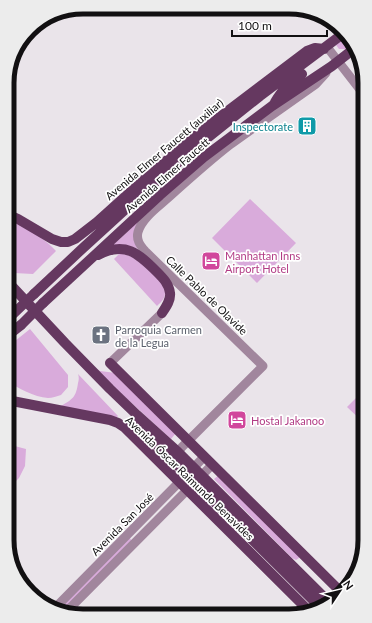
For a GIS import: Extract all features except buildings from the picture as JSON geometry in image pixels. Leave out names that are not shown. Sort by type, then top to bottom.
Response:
[{"type":"main road","name":"Avenida Elmer Faucett","points":[[14,313],[179,161],[243,109],[270,84],[312,58],[340,36]]},
{"type":"main road","name":"Avenida Elmer Faucett (auxiliar)","points":[[14,217],[57,241],[68,242],[75,239],[97,222],[206,127],[270,84],[307,51],[315,48],[325,48]]},
{"type":"main road","name":"Avenida Elmer Faucett","points":[[14,330],[190,169],[252,120],[335,64],[351,51]]},
{"type":"main road","points":[[272,106],[288,84],[315,64],[316,61],[312,58]]},
{"type":"main road","points":[[243,109],[244,119],[248,121],[252,120]]},
{"type":"main road","points":[[210,136],[208,139],[209,144],[212,146],[219,146]]},
{"type":"main road","points":[[179,161],[184,146]]},
{"type":"main road","points":[[91,258],[107,251],[120,248],[127,249],[140,256],[168,286],[170,293],[169,300],[162,313]]},
{"type":"main road","name":"Avenida Óscar Raimundo Benavides","points":[[14,288],[65,343],[137,415],[178,452],[191,471],[291,571],[325,599]]},
{"type":"main road","points":[[110,363],[204,458],[338,589]]},
{"type":"main road","name":"Avenida Óscar Raimundo Benavides","points":[[14,401],[110,420],[118,423],[130,433],[305,607]]},
{"type":"main road","name":"Avenida Óscar Raimundo Benavides","points":[[137,415],[138,426],[178,465],[191,471]]},
{"type":"main road","points":[[280,583],[305,556]]},
{"type":"main road","name":"Avenida Óscar Raimundo Benavides","points":[[291,571],[317,603]]},
{"type":"street","points":[[325,48],[335,64],[358,89]]},
{"type":"street","name":"Calle Pablo de Olavide","points":[[188,441],[263,366],[145,251],[140,245],[138,233],[144,221],[150,214],[185,183],[230,145],[316,84],[335,64]]},
{"type":"street","points":[[110,363],[162,313]]},
{"type":"street","points":[[178,465],[176,455],[188,441]]},
{"type":"street","name":"Avenida San José","points":[[58,605],[204,458]]},
{"type":"street","name":"Avenida San José","points":[[70,608],[212,465]]},
{"type":"shaded area","points":[[343,40],[348,47],[346,49],[339,49],[336,45]]},
{"type":"shaded area","points":[[250,199],[296,243],[257,283],[212,238]]},
{"type":"shaded area","points":[[146,214],[138,230],[139,249],[130,246],[112,246]]},
{"type":"shaded area","points":[[14,222],[52,246],[56,251],[33,274],[14,273]]},
{"type":"shaded area","points":[[120,253],[128,255],[142,263],[162,283],[165,295],[157,306],[114,259]]},
{"type":"shaded area","points":[[30,329],[68,375],[68,387],[61,395],[48,398],[37,396],[14,385],[15,341]]},
{"type":"shaded area","points":[[90,365],[100,371],[116,373],[176,433],[171,439]]},
{"type":"shaded area","points":[[78,374],[118,416],[115,419],[61,406],[75,395],[79,380]]},
{"type":"shaded area","points":[[358,396],[358,417],[347,407]]},
{"type":"shaded area","points":[[14,446],[26,449],[25,466],[19,478],[14,483]]},
{"type":"shaded area","points":[[219,475],[299,553],[299,558],[296,560],[292,558],[214,479]]},
{"type":"shaded area","points":[[129,537],[132,541],[67,607],[60,606]]},
{"type":"place","name":"Inspectorate","points":[[307,126]]},
{"type":"place","name":"Manhattan Inns Airport Hotel","points":[[211,261]]},
{"type":"place","name":"Parroquia Carmen de la Legua","points":[[101,335]]},
{"type":"place","name":"Hostal Jakanoo","points":[[237,420]]}]
